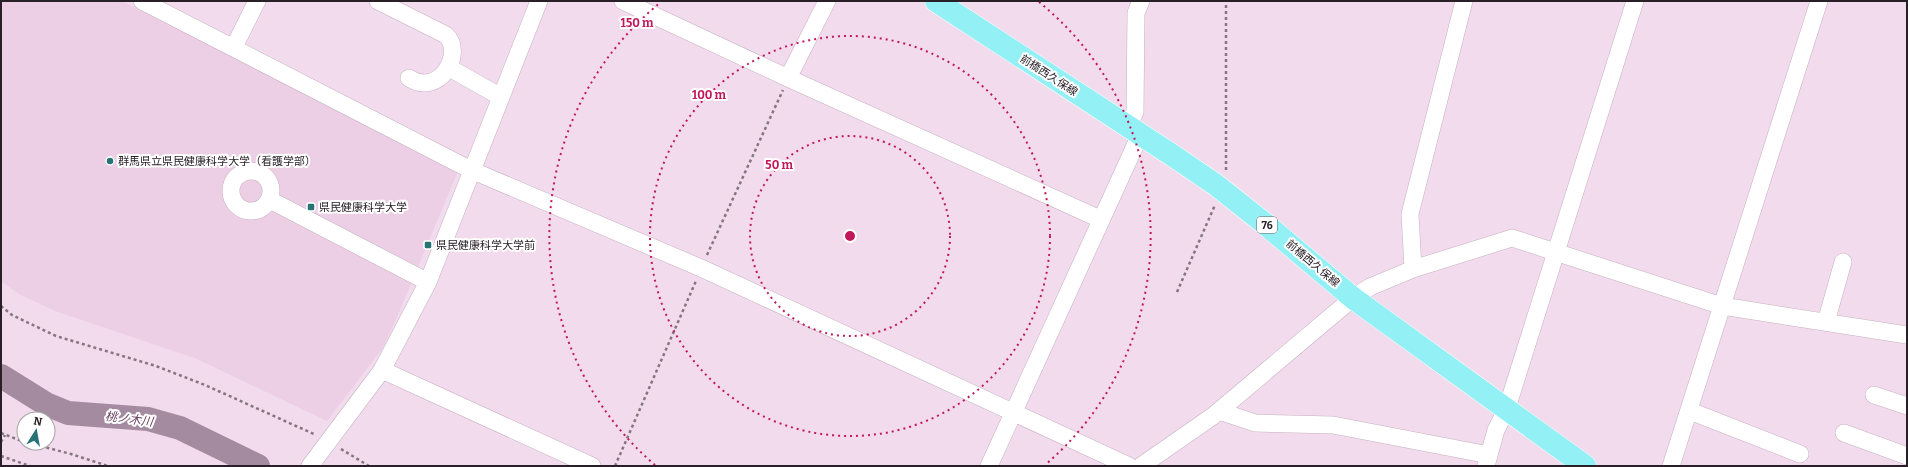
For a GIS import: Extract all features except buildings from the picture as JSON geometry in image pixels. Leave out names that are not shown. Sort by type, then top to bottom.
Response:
[{"type":"main road","name":"前橋西久保線","points":[[936,1],[1134,131],[1172,154],[1264,223],[1353,298],[1585,466]]},
{"type":"street","points":[[142,1],[471,170],[701,268],[1130,466]]},
{"type":"street","points":[[234,47],[257,1]]},
{"type":"street","points":[[378,1],[446,35],[451,41],[452,51],[448,67],[442,76],[431,83],[419,84],[409,78]]},
{"type":"street","points":[[310,466],[382,370],[428,282],[539,1]]},
{"type":"street","points":[[623,1],[788,78],[1100,219]]},
{"type":"street","points":[[788,78],[827,1]]},
{"type":"street","points":[[1413,269],[1410,214],[1464,1]]},
{"type":"street","points":[[1219,411],[1255,423],[1333,425],[1487,460],[1496,430],[1506,408],[1635,1]]},
{"type":"street","points":[[1671,466],[1690,411],[1819,1]]},
{"type":"street","points":[[989,466],[1100,219],[1134,131],[1135,36],[1137,2]]},
{"type":"street","points":[[448,67],[501,96]]},
{"type":"street","points":[[270,200],[428,282]]},
{"type":"street","points":[[1141,466],[1219,411],[1353,298],[1370,286],[1413,269],[1512,238],[1722,306],[1907,335]]},
{"type":"street","points":[[1826,322],[1843,262]]},
{"type":"street","points":[[382,370],[592,466]]},
{"type":"street","points":[[1874,395],[1907,406]]},
{"type":"street","points":[[1690,411],[1800,454]]},
{"type":"street","points":[[1844,433],[1907,456]]},
{"type":"path","points":[[1177,292],[1226,176],[1226,1]]},
{"type":"path","points":[[615,466],[701,268],[788,78]]},
{"type":"path","points":[[1,306],[29,324],[56,336],[156,366],[205,385],[369,466]]},
{"type":"path","points":[[1,433],[16,439]]},
{"type":"path","points":[[1,442],[5,435]]},
{"type":"path","points":[[56,450],[108,466]]},
{"type":"path","points":[[1,456],[30,466]]},
{"type":"shaded area","points":[[1,1],[122,1],[458,171],[395,322],[382,349],[327,421],[197,359],[55,311],[19,294],[1,281]]},
{"type":"waterway","name":"桃ノ木川","points":[[1,376],[46,404],[68,413],[148,419],[180,428],[258,466]]},
{"type":"place","name":"群馬県立県民健康科学大学（看護学部）","points":[[110,161]]},
{"type":"place","name":"県民健康科学大学","points":[[311,207]]},
{"type":"place","name":"県民健康科学大学前","points":[[428,245]]}]
